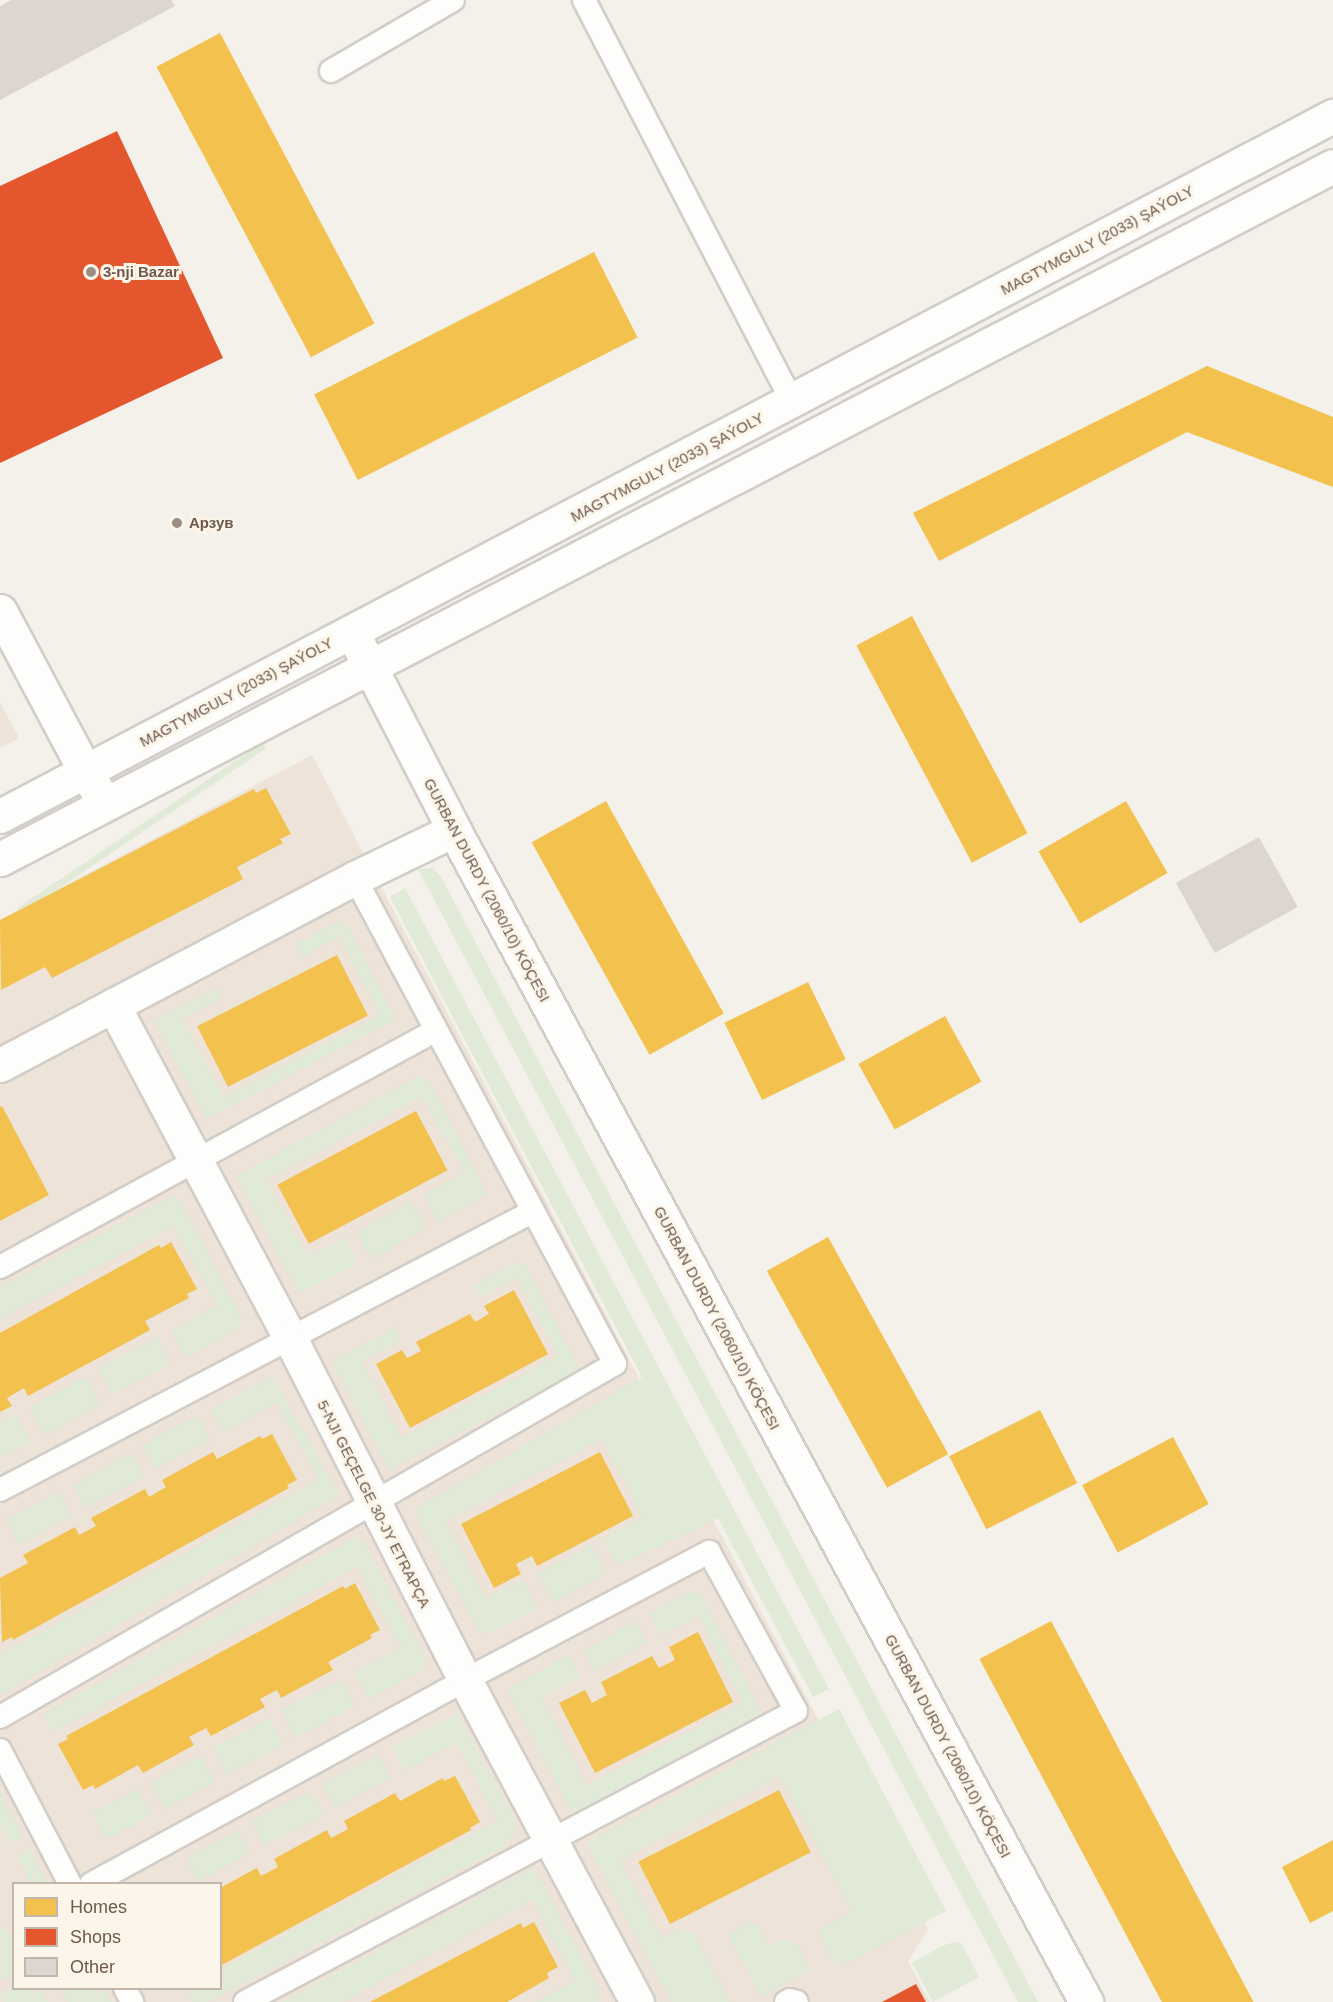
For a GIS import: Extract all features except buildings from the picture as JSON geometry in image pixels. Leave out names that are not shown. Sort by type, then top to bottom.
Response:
[{"type":"street","name":"MAGTYMGULY (2033) ŞAÝOLY","points":[[0,816],[1333,116]]},
{"type":"street","points":[[0,859],[1333,166]]},
{"type":"street","points":[[0,611],[85,771],[105,803]]},
{"type":"street","name":"GURBAN DURDY (2060/10) KÖÇESI","points":[[352,632],[454,830],[1086,2002]]},
{"type":"street","points":[[0,1065],[355,879],[454,830]]},
{"type":"street","name":"5-NJI GEÇELGE 30-JY ETRAPÇA","points":[[113,1005],[290,1338],[465,1680],[637,2002]]},
{"type":"lane","points":[[331,71],[453,0]]},
{"type":"lane","points":[[584,0],[792,401]]},
{"type":"lane","points":[[0,1717],[615,1364],[355,879]]},
{"type":"lane","points":[[0,1267],[435,1031]]},
{"type":"lane","points":[[0,1490],[532,1212]]},
{"type":"lane","points":[[95,1882],[465,1680],[709,1552],[796,1711],[245,2002]]},
{"type":"lane","points":[[0,1750],[69,1882]]},
{"type":"lane","points":[[786,2002],[790,2000],[797,2002]]},
{"type":"shaded area","points":[[0,702],[19,738],[0,748]]},
{"type":"shaded area","points":[[312,755],[928,1929],[908,1962],[930,2002],[0,2002],[0,920]]},
{"type":"green space","points":[[262,743],[266,749],[21,914],[17,909]]},
{"type":"green space","points":[[433,868],[441,877],[1038,2002],[1018,2002],[418,869]]},
{"type":"green space","points":[[405,888],[829,1689],[813,1697],[718,1518],[618,1566],[603,1538],[643,1517],[602,1439],[445,1521],[486,1598],[523,1580],[538,1608],[486,1634],[478,1631],[417,1516],[417,1508],[642,1377],[390,897]]},
{"type":"green space","points":[[339,922],[347,925],[395,1016],[394,1021],[206,1119],[154,1021],[216,987],[222,998],[182,1020],[224,1097],[380,1015],[339,937],[302,957],[296,944]]},
{"type":"green space","points":[[419,1076],[428,1079],[488,1194],[438,1222],[424,1195],[464,1173],[422,1096],[266,1180],[308,1257],[344,1237],[359,1264],[299,1294],[236,1176]]},
{"type":"green space","points":[[172,1196],[179,1199],[243,1319],[240,1328],[185,1358],[171,1331],[217,1306],[173,1226],[0,1319],[0,1287]]},
{"type":"green space","points":[[412,1201],[427,1228],[371,1259],[356,1232]]},
{"type":"green space","points":[[517,1262],[526,1265],[578,1365],[577,1372],[389,1470],[332,1362],[394,1327],[400,1340],[361,1361],[402,1438],[558,1356],[517,1278],[480,1297],[474,1285]]},
{"type":"green space","points":[[157,1338],[171,1365],[112,1395],[98,1368]]},
{"type":"green space","points":[[85,1377],[100,1404],[45,1435],[30,1408]]},
{"type":"green space","points":[[270,1378],[275,1381],[337,1490],[337,1496],[0,1695],[0,1655],[318,1480],[277,1403],[224,1432],[211,1409]]},
{"type":"green space","points":[[16,1414],[31,1441],[0,1457],[0,1423]]},
{"type":"green space","points":[[197,1416],[210,1440],[155,1469],[142,1445]]},
{"type":"green space","points":[[131,1453],[144,1476],[86,1508],[73,1485]]},
{"type":"green space","points":[[59,1492],[72,1516],[19,1544],[6,1520]]},
{"type":"green space","points":[[356,1537],[363,1541],[427,1660],[424,1670],[369,1699],[355,1672],[401,1648],[357,1567],[52,1732],[43,1714]]},
{"type":"green space","points":[[591,1544],[607,1572],[554,1602],[538,1574]]},
{"type":"green space","points":[[692,1591],[701,1594],[764,1718],[574,1817],[507,1689],[569,1655],[581,1677],[541,1697],[587,1785],[743,1703],[698,1616],[661,1635],[649,1613]]},
{"type":"green space","points":[[635,1621],[647,1642],[595,1672],[583,1651]]},
{"type":"green space","points":[[341,1680],[355,1707],[296,1737],[282,1710]]},
{"type":"green space","points":[[839,1709],[946,1911],[852,1961],[839,1964],[832,1960],[818,1931],[852,1911],[780,1776],[620,1860],[662,1938],[679,1929],[688,1929],[694,1934],[730,2002],[671,2002],[586,1843]]},
{"type":"green space","points":[[457,1714],[516,1820],[514,1833],[503,1847],[208,2002],[193,2002],[187,1990],[222,1990],[222,1968],[498,1820],[456,1743],[403,1771],[391,1747]]},
{"type":"green space","points":[[270,1718],[284,1745],[227,1774],[213,1747]]},
{"type":"green space","points":[[200,1755],[215,1782],[165,1810],[150,1783]]},
{"type":"green space","points":[[378,1755],[390,1778],[335,1808],[322,1785]]},
{"type":"green space","points":[[138,1789],[152,1816],[106,1839],[93,1812]]},
{"type":"green space","points":[[311,1791],[323,1815],[264,1845],[251,1821]]},
{"type":"green space","points":[[0,1793],[23,1837],[10,1843],[0,1823]]},
{"type":"green space","points":[[238,1830],[251,1853],[198,1882],[186,1859]]},
{"type":"green space","points":[[30,1849],[47,1882],[26,1882],[27,1874],[17,1856]]},
{"type":"green space","points":[[531,1869],[537,1873],[601,1993],[599,2002],[535,2002],[575,1980],[532,1900],[342,2002],[282,2002]]},
{"type":"green space","points":[[748,1922],[754,1922],[759,1927],[770,1947],[786,1939],[798,1945],[809,1965],[809,1970],[766,1995],[759,1994],[728,1935]]},
{"type":"green space","points":[[0,1925],[12,1936],[12,1974],[0,1980]]},
{"type":"green space","points":[[954,1942],[961,1943],[979,1977],[933,2002],[912,1963]]},
{"type":"green space","points":[[12,1988],[12,1990],[41,1990],[47,2002],[4,2002],[0,1994]]},
{"type":"green space","points":[[60,1990],[105,1990],[112,2002],[68,2002]]},
{"type":"place","name":"3-nji Bazar","points":[[91,272]]},
{"type":"place","name":"Арзув","points":[[177,523]]}]
